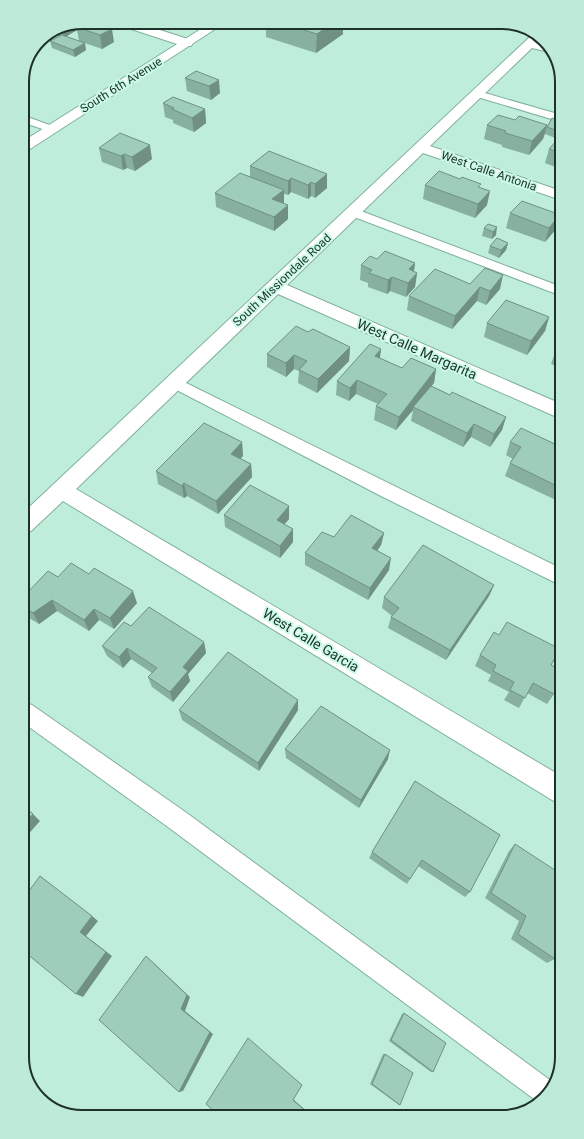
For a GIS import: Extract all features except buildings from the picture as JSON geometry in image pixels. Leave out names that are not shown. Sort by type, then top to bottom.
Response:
[{"type":"street","points":[[144,29],[187,43]]},
{"type":"street","name":"South 6th Avenue","points":[[29,144],[209,29]]},
{"type":"street","name":"South Missiondale Road","points":[[29,520],[533,40]]},
{"type":"street","name":"West Calle Antonia","points":[[421,148],[555,194]]},
{"type":"street","name":"West Calle Margarita","points":[[275,286],[555,410]]},
{"type":"street","name":"West Calle Garcia","points":[[61,490],[555,787]]},
{"type":"lane","points":[[478,94],[555,117]]},
{"type":"lane","points":[[29,121],[52,129]]},
{"type":"lane","points":[[353,212],[555,289]]},
{"type":"lane","points":[[174,382],[380,488],[555,574]]},
{"type":"lane","points":[[29,715],[176,818],[543,1091]]}]
